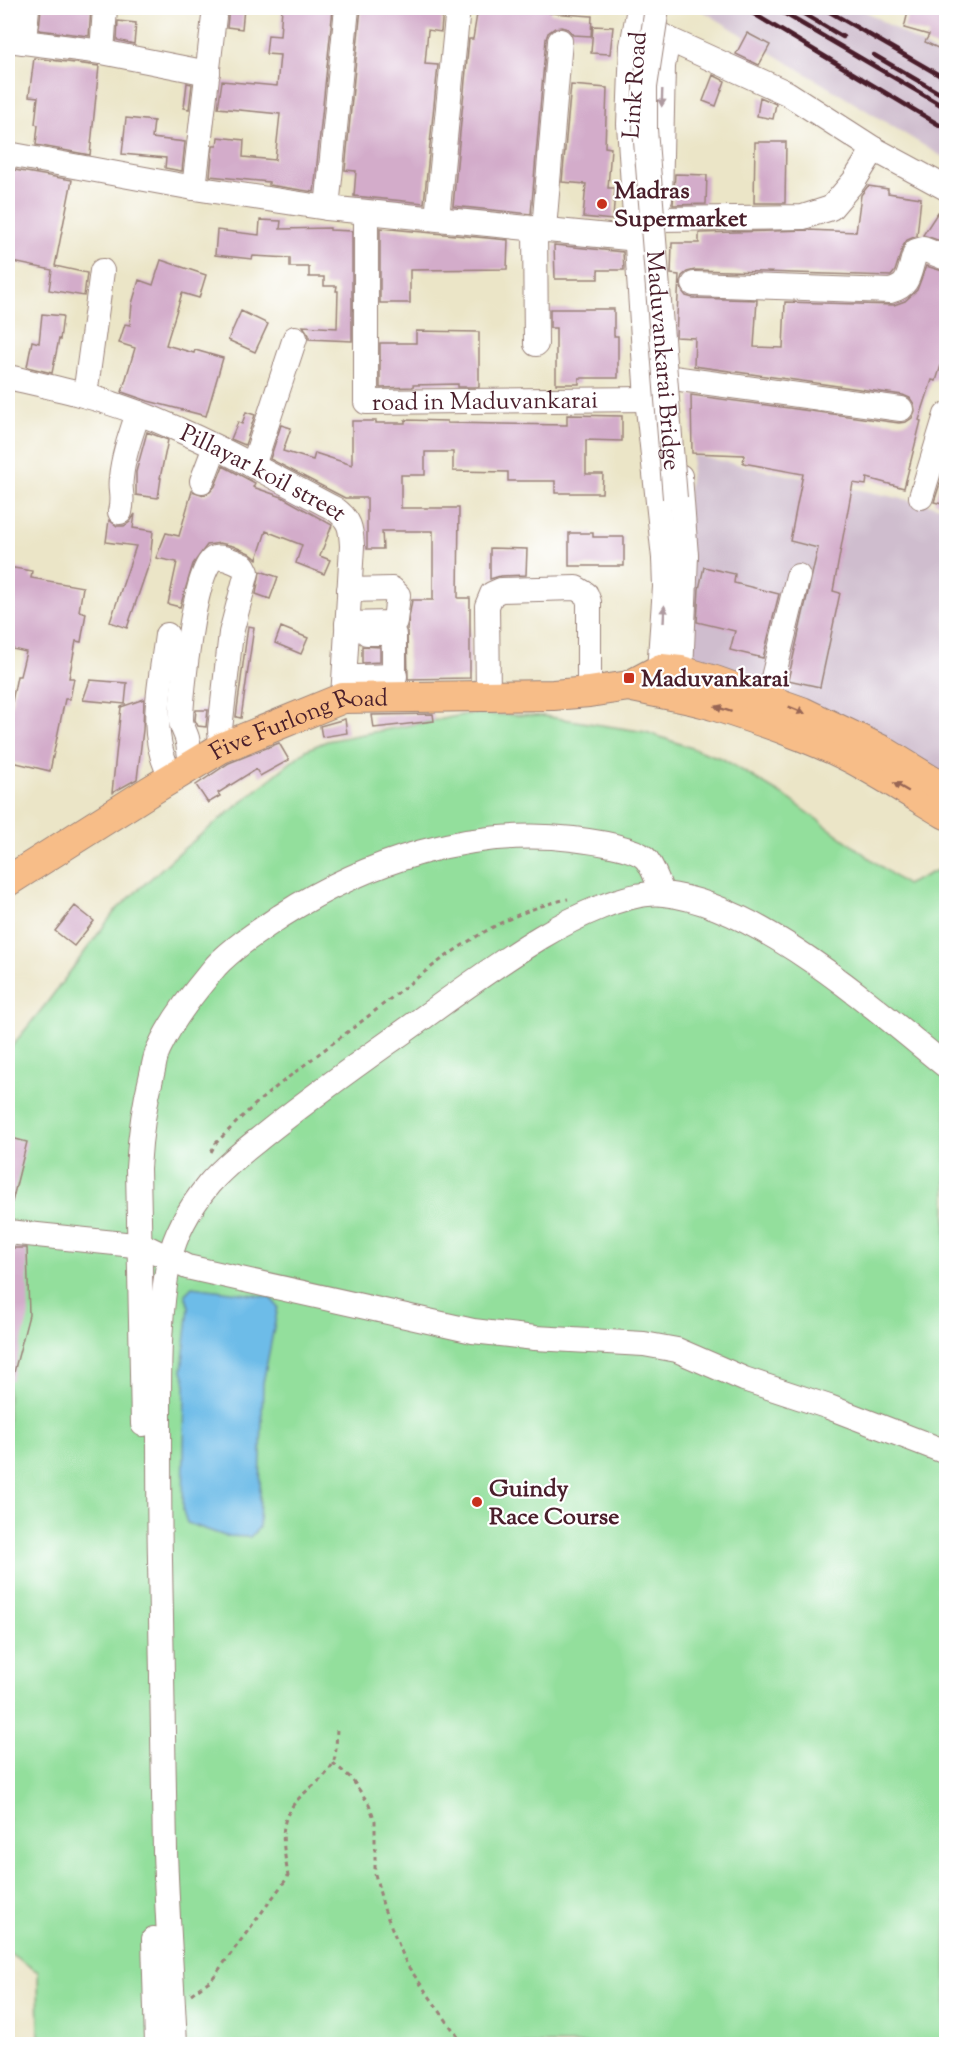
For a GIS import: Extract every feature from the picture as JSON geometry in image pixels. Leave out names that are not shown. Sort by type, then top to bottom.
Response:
[{"type":"main road","name":"Five Furlong Road","points":[[8,881],[221,748],[353,690],[394,687],[488,696],[553,695],[661,683]]},
{"type":"main road","points":[[661,683],[768,698],[852,735],[946,790]]},
{"type":"main road","points":[[661,683],[707,703],[820,744],[855,760],[946,814]]},
{"type":"street","points":[[27,8],[16,41],[102,52],[208,73]]},
{"type":"street","points":[[102,52],[105,8]]},
{"type":"street","points":[[195,188],[215,8]]},
{"type":"street","points":[[327,208],[347,8]]},
{"type":"street","points":[[437,218],[458,8]]},
{"type":"street","name":"Link Road","points":[[644,12],[668,39],[663,66],[660,187],[674,378],[675,557],[647,399],[638,238],[628,124],[632,46],[644,12]]},
{"type":"street","name":"Maduvankarai Bridge","points":[[644,12],[645,129],[675,498],[675,557]]},
{"type":"street","points":[[668,39],[787,93],[874,149],[946,188]]},
{"type":"street","points":[[536,344],[540,229],[560,41]]},
{"type":"street","points":[[661,219],[803,217],[831,208],[854,182],[874,149]]},
{"type":"street","points":[[8,154],[195,188],[327,208],[638,238]]},
{"type":"street","name":"road in Maduvankarai","points":[[366,213],[366,402],[647,399]]},
{"type":"street","points":[[694,284],[890,291],[905,285],[916,251],[923,249],[946,258]]},
{"type":"street","points":[[85,395],[102,271]]},
{"type":"street","points":[[253,466],[295,338]]},
{"type":"street","name":"Pillayar koil street","points":[[8,377],[85,395],[138,413],[215,447],[335,509],[346,517],[351,527],[349,590],[353,690]]},
{"type":"street","points":[[674,378],[901,409]]},
{"type":"street","points":[[120,512],[123,499],[120,482],[124,460],[138,413]]},
{"type":"street","points":[[921,497],[946,415]]},
{"type":"street","points":[[202,481],[215,447]]},
{"type":"street","points":[[661,683],[665,587],[675,557]]},
{"type":"street","points":[[167,635],[156,728],[163,762],[181,772],[186,735],[181,724],[182,687],[201,584],[207,566],[214,558],[244,566],[247,572],[231,633],[220,729],[221,748]]},
{"type":"street","points":[[768,698],[798,576]]},
{"type":"street","points":[[488,696],[487,606],[492,594],[501,590],[576,588],[586,594],[589,602],[589,692]]},
{"type":"street","points":[[349,590],[392,589],[398,595],[395,621],[351,630]]},
{"type":"street","points":[[351,630],[394,635],[394,687]]},
{"type":"street","points":[[156,2044],[138,1168],[146,1094],[158,1050],[178,1015],[218,965],[256,932],[310,897],[357,874],[437,848],[494,837],[546,836],[591,842],[637,853],[646,859],[662,893]]},
{"type":"street","points":[[175,2044],[165,1855],[159,1370],[163,1307],[170,1260],[186,1218],[209,1185],[239,1155],[320,1090],[542,936],[596,909],[636,894],[662,893],[692,900],[734,915],[785,944],[852,991],[946,1066]]},
{"type":"street","points":[[8,1232],[139,1245],[187,1267],[473,1331],[535,1338],[644,1344],[677,1350],[744,1379],[829,1407],[946,1452]]},
{"type":"path","points":[[211,1153],[216,1143],[263,1097],[474,938],[506,919],[542,904],[576,897]]},
{"type":"path","points":[[173,2001],[196,1992],[212,1979],[288,1877],[283,1840],[286,1817],[297,1798],[326,1773],[333,1762],[337,1730]]},
{"type":"path","points":[[333,1762],[351,1778],[369,1804],[375,1821],[375,1874],[384,1909],[407,1965],[463,2044]]},
{"type":"shaded area","points":[[698,8],[860,8],[946,59],[946,159]]},
{"type":"shaded area","points":[[693,455],[946,508],[946,801],[687,652],[675,597]]},
{"type":"green space","name":"Guindy Race Course","points":[[468,714],[543,716],[646,732],[723,759],[791,800],[906,885],[946,866],[946,2044],[39,2044],[38,1972],[8,1952],[8,1051],[115,911],[181,851],[306,750],[327,741]]},
{"type":"water","points":[[192,1287],[270,1297],[278,1307],[263,1383],[259,1528],[250,1537],[225,1536],[187,1523],[183,1511],[185,1379],[182,1371],[189,1307],[185,1294]]},
{"type":"building","points":[[41,8],[91,8],[89,36],[39,30]]},
{"type":"building","points":[[229,8],[244,8],[242,29],[227,27]]},
{"type":"building","points":[[282,8],[333,8],[314,192],[269,185],[269,182],[210,176],[213,146],[217,146],[218,137],[244,140],[243,157],[275,160],[280,114],[218,108],[222,81],[277,86],[280,55],[266,54],[268,35],[280,36]]},
{"type":"building","points":[[361,8],[443,8],[441,32],[428,30],[425,64],[438,65],[424,203],[354,196],[356,171],[345,170]]},
{"type":"building","points":[[478,8],[552,8],[550,13],[592,16],[591,36],[573,35],[568,29],[561,27],[548,33],[546,39],[531,214],[453,206],[469,39],[473,39]]},
{"type":"building","points":[[909,8],[946,8],[946,41],[942,50],[925,42],[929,35],[904,28]]},
{"type":"building","points":[[118,21],[136,23],[134,44],[117,40]]},
{"type":"building","points":[[593,26],[613,27],[610,54],[591,53]]},
{"type":"building","points":[[747,33],[770,45],[759,65],[736,54]]},
{"type":"building","points":[[34,58],[99,66],[90,155],[36,145],[38,125],[35,124],[38,97],[29,96]]},
{"type":"building","points":[[713,75],[725,81],[716,106],[703,101]]},
{"type":"building","points":[[187,83],[192,84],[189,109],[184,108]]},
{"type":"building","points":[[571,85],[607,88],[605,147],[611,148],[608,188],[615,188],[613,220],[583,217],[586,184],[562,182]]},
{"type":"building","points":[[760,97],[776,104],[773,119],[757,116]]},
{"type":"building","points":[[126,118],[154,121],[152,138],[185,142],[182,171],[165,168],[166,158],[122,154]]},
{"type":"building","points":[[755,142],[786,142],[785,203],[754,203]]},
{"type":"building","points":[[9,169],[72,180],[55,266],[87,273],[84,296],[49,290],[52,270],[8,261]]},
{"type":"building","points":[[675,174],[707,175],[706,204],[673,205]]},
{"type":"building","points":[[868,186],[888,189],[888,193],[921,198],[917,236],[907,240],[903,246],[895,271],[891,276],[695,270],[682,276],[680,283],[686,296],[693,298],[757,300],[754,347],[783,348],[785,302],[894,305],[905,301],[917,290],[926,266],[946,272],[946,350],[936,381],[932,380],[919,420],[921,421],[904,488],[867,478],[866,485],[853,483],[833,591],[840,593],[820,687],[788,680],[818,548],[790,541],[803,474],[743,463],[744,455],[692,453],[691,395],[899,423],[912,418],[915,411],[914,404],[910,398],[903,395],[694,366],[695,338],[676,337],[679,275],[671,274],[672,243],[699,243],[699,233],[808,230],[856,232],[861,195]]},
{"type":"building","points":[[938,212],[946,217],[946,243],[923,235]]},
{"type":"building","points":[[260,220],[281,221],[280,229],[330,228],[330,230],[352,231],[352,341],[309,339],[303,326],[337,328],[338,291],[336,291],[337,286],[324,286],[324,277],[309,277],[309,267],[290,267],[290,258],[253,256],[252,259],[215,255],[217,230],[259,235]]},
{"type":"building","points":[[380,228],[508,240],[507,269],[410,270],[410,303],[380,303]]},
{"type":"building","points":[[554,245],[623,252],[624,270],[598,270],[598,279],[555,279]]},
{"type":"building","points":[[161,260],[206,275],[199,298],[182,293],[166,345],[223,358],[206,416],[122,392],[135,348],[119,343],[125,324],[130,325],[132,304],[139,280],[153,285]]},
{"type":"building","points":[[550,309],[614,309],[614,336],[618,336],[618,378],[579,378],[579,384],[556,384],[556,328],[550,328]]},
{"type":"building","points":[[241,311],[268,324],[255,352],[228,340]]},
{"type":"building","points":[[42,314],[63,316],[52,373],[27,367],[32,341],[39,343]]},
{"type":"building","points":[[416,331],[479,332],[479,387],[458,387],[458,384],[380,388],[380,343],[416,343]]},
{"type":"building","points":[[246,412],[255,415],[245,445],[231,439],[238,422],[242,424]]},
{"type":"building","points":[[567,415],[622,416],[622,441],[586,440],[586,474],[603,474],[602,493],[555,493],[555,481],[508,481],[508,472],[453,471],[453,452],[425,452],[425,475],[401,475],[401,508],[459,508],[458,598],[470,598],[470,678],[408,679],[407,629],[412,600],[433,600],[433,531],[382,531],[383,549],[367,549],[367,498],[345,498],[270,459],[281,425],[291,428],[283,451],[313,460],[315,453],[352,465],[352,421],[405,423],[405,420],[567,425]]},
{"type":"building","points":[[147,432],[168,440],[158,498],[136,495],[136,472]]},
{"type":"building","points":[[946,465],[946,505],[934,502]]},
{"type":"building","points":[[223,466],[255,483],[253,487],[282,497],[332,525],[320,556],[330,560],[324,574],[296,563],[302,545],[266,531],[257,559],[233,546],[220,543],[207,545],[193,564],[180,607],[168,604],[177,562],[156,558],[166,533],[179,536],[192,491],[204,495],[210,492]]},
{"type":"building","points":[[135,514],[133,528],[153,531],[150,561],[127,628],[110,622],[136,546],[106,542],[109,520],[117,526],[124,526]]},
{"type":"building","points":[[569,533],[593,533],[593,537],[624,537],[624,566],[569,566]]},
{"type":"building","points":[[490,548],[527,549],[526,575],[500,576],[490,579]]},
{"type":"building","points":[[8,567],[32,571],[31,578],[83,587],[79,611],[86,613],[81,642],[76,641],[69,678],[74,678],[70,699],[65,699],[50,771],[8,761],[8,722],[17,676],[20,676],[26,652],[8,648]]},
{"type":"building","points":[[704,567],[735,574],[734,583],[779,594],[763,658],[730,650],[735,631],[697,622],[699,589]]},
{"type":"building","points":[[260,571],[278,577],[270,599],[256,594]]},
{"type":"building","points":[[248,626],[254,627],[241,718],[236,717]]},
{"type":"building","points":[[281,627],[308,638],[301,654],[275,643]]},
{"type":"building","points":[[362,646],[380,647],[380,662],[362,663]]},
{"type":"building","points":[[90,680],[127,683],[125,704],[83,700]]},
{"type":"building","points":[[144,699],[137,779],[112,793],[121,707]]},
{"type":"building","points":[[196,710],[208,710],[206,727],[198,726],[195,720]]},
{"type":"building","points":[[433,714],[434,721],[374,728],[372,715]]},
{"type":"building","points":[[345,719],[347,733],[322,737],[320,726]]},
{"type":"building","points":[[279,743],[289,760],[260,776],[256,769],[218,793],[220,796],[208,803],[196,785],[229,763]]},
{"type":"building","points":[[75,906],[94,921],[74,946],[55,931]]},
{"type":"building","points":[[8,1137],[27,1142],[12,1202],[8,1201]]},
{"type":"building","points":[[8,1248],[27,1248],[29,1315],[12,1380],[8,1380]]},
{"type":"railway","points":[[744,8],[946,129]]},
{"type":"railway","points":[[775,8],[946,108]]},
{"type":"railway","points":[[794,8],[843,37]]},
{"type":"railway","points":[[823,8],[946,79]]},
{"type":"railway","points":[[874,55],[946,97]]},
{"type":"place","name":"Madras Supermarket","points":[[602,204]]},
{"type":"place","name":"Maduvankarai","points":[[629,678]]},
{"type":"place","name":"Guindy Race Course","points":[[477,1502]]}]
